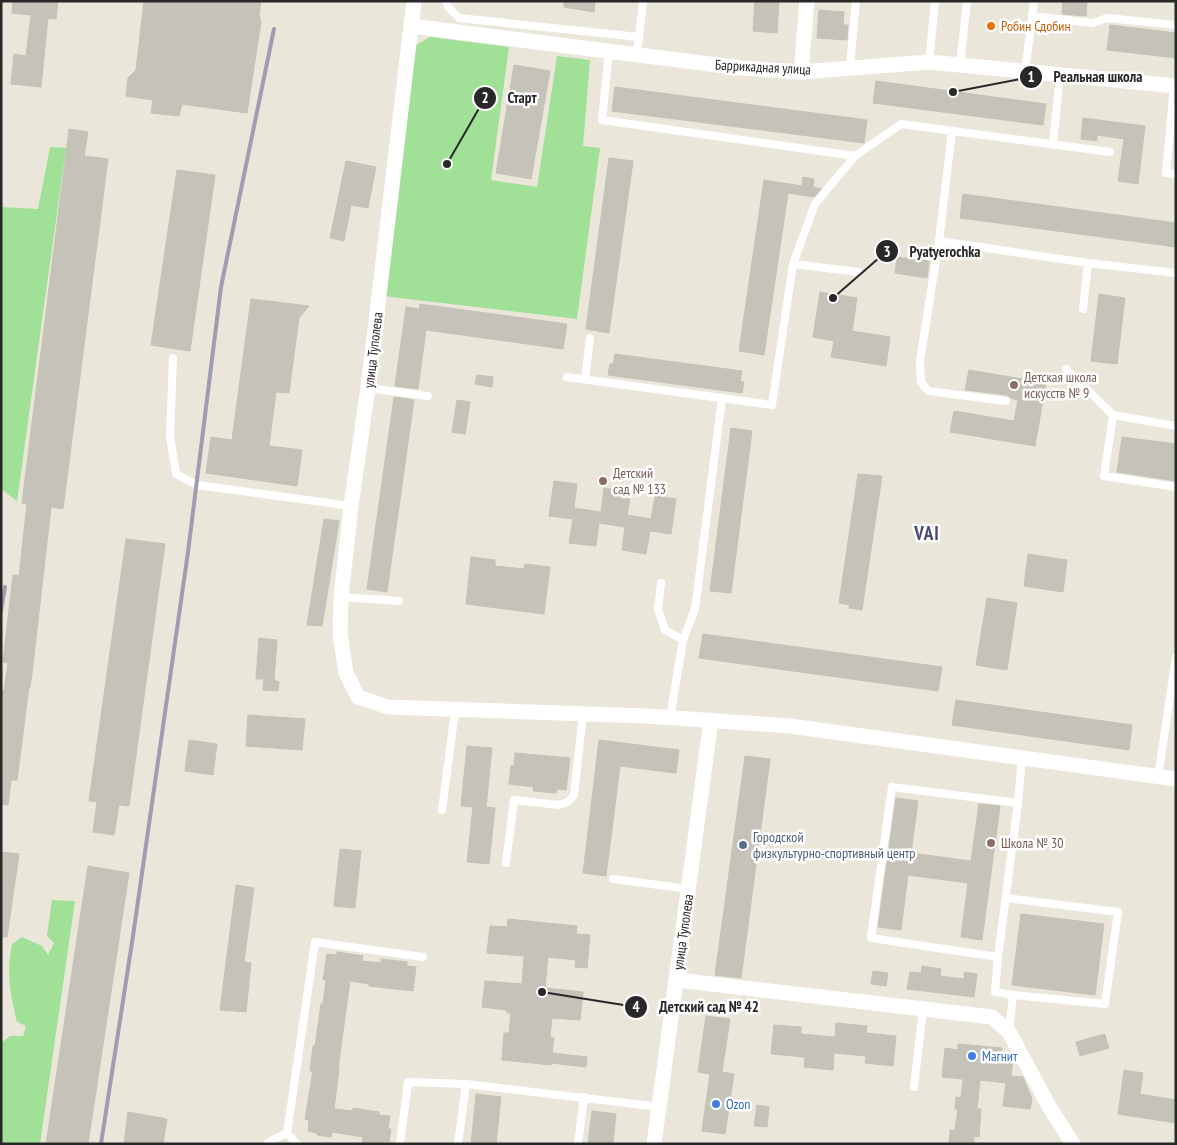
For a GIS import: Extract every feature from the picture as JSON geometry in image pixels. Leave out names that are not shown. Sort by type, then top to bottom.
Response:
[{"type":"street","name":"улица Туполева","points":[[414,1],[368,388],[351,506],[341,596],[340,635],[346,673],[358,697],[388,707],[455,711]]},
{"type":"street","points":[[801,72],[807,1]]},
{"type":"street","name":"Баррикадная улица","points":[[411,26],[742,68],[801,72],[929,62],[1175,86]]},
{"type":"street","points":[[455,711],[583,714],[790,726],[1176,779]]},
{"type":"street","name":"улица Туполева","points":[[654,1144],[711,720]]},
{"type":"street","points":[[677,980],[992,1017],[1009,1032],[1050,1108],[1073,1144]]},
{"type":"lane","points":[[446,1],[448,7],[459,18],[638,37]]},
{"type":"lane","points":[[636,55],[643,1]]},
{"type":"lane","points":[[850,67],[856,1]]},
{"type":"lane","points":[[929,62],[935,1]]},
{"type":"lane","points":[[960,65],[967,1]]},
{"type":"lane","points":[[1025,72],[1034,1]]},
{"type":"lane","points":[[1032,16],[1092,22],[1107,18],[1176,25]]},
{"type":"lane","points":[[609,51],[602,120],[855,156]]},
{"type":"lane","points":[[1053,144],[1060,75]]},
{"type":"lane","points":[[1175,86],[1166,173],[1176,174]]},
{"type":"lane","points":[[567,377],[772,405],[793,264],[815,204],[855,156],[901,124],[1110,152]]},
{"type":"lane","points":[[952,131],[939,241],[920,361],[921,382],[928,391],[1006,401]]},
{"type":"lane","points":[[939,241],[1088,263],[1176,273]]},
{"type":"lane","points":[[1083,309],[1088,263]]},
{"type":"lane","points":[[793,264],[858,272]]},
{"type":"lane","points":[[585,379],[590,338]]},
{"type":"lane","points":[[173,358],[170,436],[176,474],[197,484],[351,506]]},
{"type":"lane","points":[[1066,369],[1113,415],[1176,426]]},
{"type":"lane","points":[[368,388],[428,396]]},
{"type":"lane","points":[[670,718],[683,640],[694,609],[722,398]]},
{"type":"lane","points":[[1113,415],[1104,476],[1176,487]]},
{"type":"lane","points":[[661,583],[658,609],[665,630],[683,640]]},
{"type":"lane","points":[[341,596],[399,601]]},
{"type":"lane","points":[[1158,776],[1176,657]]},
{"type":"lane","points":[[442,810],[455,711]]},
{"type":"lane","points":[[506,863],[514,800],[559,805],[568,802],[574,794],[583,714]]},
{"type":"lane","points":[[1006,898],[1118,912],[1105,1004],[995,992],[1022,757]]},
{"type":"lane","points":[[998,957],[871,938],[892,787],[1018,803]]},
{"type":"lane","points":[[612,879],[689,889]]},
{"type":"lane","points":[[287,1133],[315,942],[423,957]]},
{"type":"lane","points":[[1009,1032],[1013,995]]},
{"type":"lane","points":[[914,1087],[923,1009]]},
{"type":"lane","points":[[400,1144],[408,1082],[466,1084],[660,1107]]},
{"type":"lane","points":[[458,1144],[466,1084]]},
{"type":"lane","points":[[578,1144],[584,1097]]},
{"type":"lane","points":[[267,1144],[287,1133]]},
{"type":"lane","points":[[287,1133],[297,1144]]},
{"type":"green space","points":[[430,37],[509,47],[491,180],[537,187],[557,56],[590,60],[583,146],[600,148],[577,319],[383,296],[416,45]]},
{"type":"green space","points":[[50,147],[66,148],[17,501],[1,489],[1,207],[38,209]]},
{"type":"green space","points":[[52,900],[75,901],[40,1144],[1,1144],[1,1043],[10,1036],[23,1036],[26,1026],[17,1022],[11,992],[9,965],[12,944],[22,937],[42,946],[48,955],[54,943],[47,936]]},
{"type":"building","points":[[13,1],[58,1],[56,19],[48,18],[41,87],[11,84],[14,54],[26,56],[31,15],[12,13]]},
{"type":"building","points":[[144,1],[261,1],[259,15],[261,22],[247,113],[182,104],[179,116],[151,113],[153,100],[126,96],[128,78],[136,70]]},
{"type":"building","points":[[564,1],[595,1],[594,12],[564,7]]},
{"type":"building","points":[[755,1],[779,1],[777,33],[753,31]]},
{"type":"building","points":[[1063,1],[1087,1],[1086,16],[1062,14]]},
{"type":"building","points":[[819,10],[844,12],[843,25],[848,25],[847,40],[817,38]]},
{"type":"building","points":[[1110,25],[1176,33],[1176,58],[1107,50]]},
{"type":"building","points":[[514,65],[550,71],[531,179],[496,173]]},
{"type":"building","points":[[876,81],[1046,104],[1043,125],[873,103]]},
{"type":"building","points":[[615,87],[867,120],[864,143],[612,111]]},
{"type":"building","points":[[1083,118],[1145,126],[1138,184],[1118,181],[1124,139],[1097,135],[1097,141],[1081,139]]},
{"type":"building","points":[[69,129],[88,132],[84,156],[108,159],[63,509],[51,507],[32,674],[17,780],[11,780],[8,805],[1,804],[1,691],[4,691],[8,663],[3,662],[13,575],[19,576],[27,504],[22,503]]},
{"type":"building","points":[[609,158],[633,161],[609,333],[586,329]]},
{"type":"building","points":[[346,161],[376,167],[368,208],[351,205],[344,241],[330,238]]},
{"type":"building","points":[[177,170],[215,175],[190,351],[151,345]]},
{"type":"building","points":[[803,177],[814,179],[813,187],[821,189],[814,197],[788,193],[764,355],[739,351],[764,180],[802,186]]},
{"type":"building","points":[[963,194],[1176,223],[1176,247],[960,218]]},
{"type":"building","points":[[897,257],[929,261],[927,278],[895,273]]},
{"type":"building","points":[[820,292],[857,298],[852,331],[890,337],[886,366],[831,357],[834,341],[813,337]]},
{"type":"building","points":[[1099,294],[1125,298],[1117,364],[1091,361]]},
{"type":"building","points":[[251,299],[309,306],[299,318],[289,393],[276,392],[269,446],[302,450],[297,486],[206,473],[211,437],[232,440]]},
{"type":"building","points":[[420,304],[567,324],[563,349],[426,330],[418,389],[395,386],[406,307],[419,309]]},
{"type":"building","points":[[615,354],[742,371],[740,381],[744,382],[742,393],[608,375],[610,364],[613,364]]},
{"type":"building","points":[[969,370],[1046,383],[1035,446],[950,432],[954,411],[1014,421],[1018,400],[1007,395],[965,390]]},
{"type":"building","points":[[477,375],[493,377],[492,387],[475,384]]},
{"type":"building","points":[[394,397],[414,400],[387,592],[367,589]]},
{"type":"building","points":[[457,400],[470,402],[465,434],[452,432]]},
{"type":"building","points":[[731,428],[752,431],[731,593],[710,591]]},
{"type":"building","points":[[1122,437],[1176,444],[1176,481],[1117,472]]},
{"type":"building","points":[[858,474],[882,476],[862,610],[849,608],[850,605],[839,603]]},
{"type":"building","points":[[554,481],[577,484],[574,508],[601,512],[604,488],[631,492],[627,515],[651,519],[655,496],[676,499],[671,534],[650,531],[646,554],[622,550],[625,527],[599,523],[596,546],[569,543],[573,519],[549,516]]},
{"type":"building","points":[[324,519],[339,521],[322,626],[307,625]]},
{"type":"building","points":[[126,539],[165,544],[129,806],[119,805],[114,835],[93,832],[97,802],[89,801]]},
{"type":"building","points":[[1028,554],[1067,560],[1063,592],[1024,586]]},
{"type":"building","points":[[471,557],[495,560],[495,566],[524,569],[525,564],[550,567],[544,614],[466,604]]},
{"type":"building","points":[[987,598],[1017,603],[1007,670],[976,665]]},
{"type":"building","points":[[703,634],[942,667],[938,691],[699,658]]},
{"type":"building","points":[[259,638],[277,640],[274,680],[279,682],[278,691],[263,690],[264,679],[256,679]]},
{"type":"building","points":[[956,700],[1132,725],[1129,750],[952,725]]},
{"type":"building","points":[[248,715],[305,719],[302,750],[246,746]]},
{"type":"building","points":[[189,740],[217,744],[213,775],[185,771]]},
{"type":"building","points":[[599,740],[679,750],[676,773],[620,766],[606,876],[583,873]]},
{"type":"building","points":[[467,746],[492,748],[486,807],[495,808],[489,864],[467,862],[473,807],[461,806]]},
{"type":"building","points":[[515,753],[570,758],[566,790],[557,789],[556,793],[533,791],[534,787],[509,784]]},
{"type":"building","points":[[745,756],[770,759],[741,978],[715,975]]},
{"type":"building","points":[[896,798],[918,801],[911,853],[971,861],[979,804],[1000,806],[982,940],[961,937],[968,883],[908,875],[901,930],[878,927]]},
{"type":"building","points":[[340,849],[361,851],[355,908],[334,906]]},
{"type":"building","points":[[1,852],[19,854],[7,937],[1,937]]},
{"type":"building","points":[[88,866],[129,873],[88,1144],[46,1144]]},
{"type":"building","points":[[236,885],[254,888],[244,962],[251,963],[246,1012],[220,1010]]},
{"type":"building","points":[[1021,914],[1104,924],[1095,995],[1012,985]]},
{"type":"building","points":[[508,919],[577,926],[576,934],[590,935],[587,968],[575,967],[576,960],[548,957],[545,988],[583,992],[580,1020],[552,1018],[550,1037],[554,1038],[552,1053],[587,1057],[586,1067],[502,1060],[504,1033],[509,1033],[511,1013],[507,1013],[507,1010],[482,1007],[485,981],[522,984],[524,956],[487,953],[490,926],[507,927]]},
{"type":"building","points":[[337,952],[363,956],[362,961],[381,963],[381,959],[407,962],[407,966],[416,967],[413,991],[369,986],[369,984],[350,981],[334,1109],[353,1111],[353,1108],[379,1112],[379,1115],[390,1116],[389,1142],[384,1141],[383,1144],[362,1144],[363,1137],[332,1132],[331,1137],[317,1135],[317,1133],[308,1131],[309,1120],[305,1119],[313,1071],[310,1071],[313,1046],[315,1046],[321,1004],[323,1004],[326,980],[323,980],[327,954],[337,955]]},
{"type":"building","points":[[922,966],[941,969],[940,976],[964,979],[964,972],[977,974],[974,997],[907,989],[910,972],[921,973]]},
{"type":"building","points":[[873,971],[888,973],[886,986],[871,984]]},
{"type":"building","points":[[706,1016],[730,1019],[722,1072],[734,1074],[725,1134],[702,1131],[710,1074],[698,1072]]},
{"type":"building","points":[[836,1023],[867,1026],[866,1033],[896,1036],[893,1066],[865,1063],[866,1056],[834,1053],[833,1070],[804,1067],[805,1057],[771,1054],[774,1025],[801,1027],[801,1034],[835,1037]]},
{"type":"building","points":[[1105,1034],[1109,1048],[1080,1056],[1076,1042]]},
{"type":"building","points":[[958,1044],[1002,1048],[1001,1054],[1011,1055],[1013,1059],[1011,1076],[1023,1077],[1032,1099],[1030,1109],[1003,1106],[1006,1083],[980,1080],[977,1109],[981,1109],[979,1137],[974,1136],[974,1144],[949,1144],[950,1130],[955,1130],[958,1109],[955,1109],[956,1097],[961,1098],[963,1079],[942,1077],[945,1048],[958,1050]]},
{"type":"building","points":[[1124,1070],[1143,1073],[1140,1094],[1176,1100],[1176,1123],[1118,1114]]},
{"type":"building","points":[[476,1094],[501,1097],[496,1144],[471,1144]]},
{"type":"building","points":[[757,1105],[769,1107],[767,1127],[754,1126]]},
{"type":"building","points":[[592,1111],[616,1114],[613,1144],[588,1144]]},
{"type":"building","points":[[128,1112],[167,1119],[163,1144],[124,1144]]},
{"type":"railway","points":[[101,1144],[188,552],[221,287],[274,29]]},
{"type":"railway","points":[[1,611],[5,587]]},
{"type":"place","name":"Робин Сдобин","points":[[991,26]]},
{"type":"place","name":"Реальная школа","points":[[953,92]]},
{"type":"place","name":"Старт","points":[[447,164]]},
{"type":"place","name":"Pyatyerochka","points":[[833,298]]},
{"type":"place","name":"Детская школа искусств № 9","points":[[1014,385]]},
{"type":"place","name":"Детский сад № 133","points":[[603,481]]},
{"type":"place","name":"Школа № 30","points":[[991,843]]},
{"type":"place","name":"Городской физкультурно-спортивный центр","points":[[743,845]]},
{"type":"place","name":"Детский сад № 42","points":[[542,992]]},
{"type":"place","name":"Магнит","points":[[972,1056]]},
{"type":"place","name":"Ozon","points":[[716,1104]]},
{"type":"district","name":"VAI","points":[[927,533]]}]
